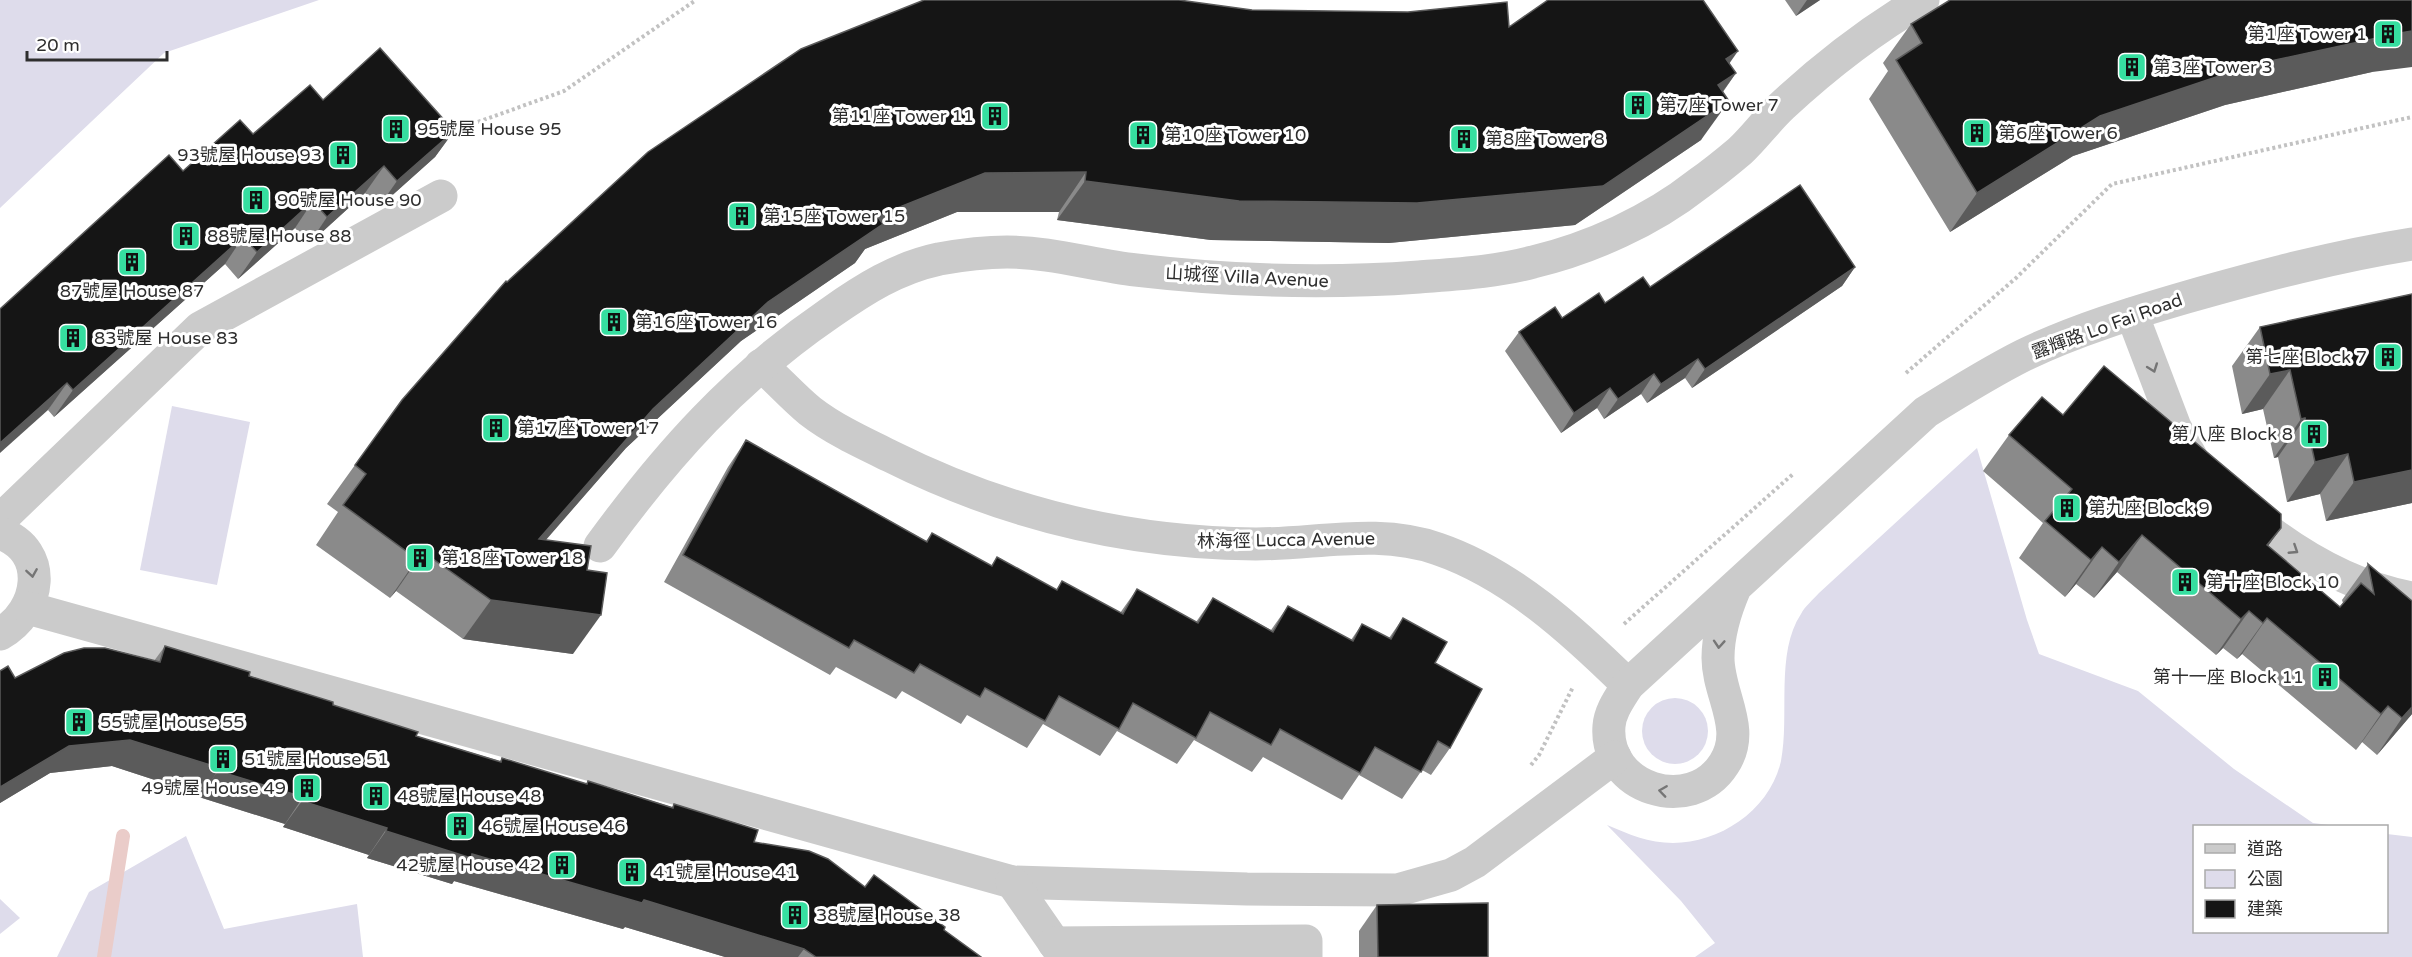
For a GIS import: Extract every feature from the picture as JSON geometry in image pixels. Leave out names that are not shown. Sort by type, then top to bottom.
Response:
[{"type":"street","name":"山城徑 Villa Avenue","points":[[600,546],[644,486],[693,429],[761,365],[805,330],[867,287],[900,270],[936,260],[972,254],[1010,252],[1164,273],[1303,282],[1389,280],[1463,274],[1533,262],[1601,239],[1644,219],[1695,187],[1741,150],[1783,106],[1845,53],[1923,0]]},
{"type":"street","points":[[0,519],[200,328],[441,196]]},
{"type":"street","name":"露輝路 Lo Fai Road","points":[[1735,588],[1725,611],[1719,635],[1718,660],[1722,685],[1734,728],[1732,747],[1724,764],[1712,778],[1695,788],[1677,792],[1658,791],[1640,784],[1625,772],[1615,757],[1609,726],[1612,711],[1628,685],[1926,412],[1974,381],[2025,354],[2078,332],[2258,277],[2412,244]]},
{"type":"street","points":[[2132,314],[2184,446],[2208,481],[2285,544],[2327,569],[2363,585],[2412,598]]},
{"type":"street","name":"林海徑 Lucca Avenue","points":[[761,365],[811,412],[866,444],[927,475],[990,499],[1056,519],[1122,533],[1190,541],[1257,544],[1362,537],[1399,540],[1436,548],[1470,562],[1552,616],[1628,685]]},
{"type":"street","points":[[0,533],[20,545],[29,559],[34,575],[34,592],[28,608],[16,624],[0,634]]},
{"type":"street","points":[[28,608],[1012,882],[1235,889],[1398,890],[1451,875],[1475,862],[1615,757]]},
{"type":"street","points":[[1012,882],[1059,950],[1306,941],[1306,957]]},
{"type":"path","points":[[478,122],[564,91],[696,0]]},
{"type":"green space","points":[[0,0],[319,0],[164,53],[0,208]]},
{"type":"green space","points":[[172,406],[250,422],[217,585],[140,570]]},
{"type":"green space","points":[[1977,448],[2039,654],[2138,691],[2234,769],[2313,823],[2329,825],[2193,825],[2193,933],[2388,933],[2388,834],[2412,837],[2412,957],[1695,957],[1715,943],[1681,901],[1607,825],[1647,840],[1673,843],[1691,841],[1725,830],[1754,808],[1775,779],[1781,761],[1786,666],[1793,630],[1803,611],[1819,593]]},
{"type":"green space","points":[[1668,698],[1682,698],[1694,703],[1703,712],[1708,731],[1706,744],[1699,755],[1682,764],[1668,764],[1656,759],[1647,750],[1642,738],[1642,724],[1647,712],[1656,703]]},
{"type":"green space","points":[[186,836],[224,929],[357,904],[363,957],[57,957],[89,892]]},
{"type":"green space","points":[[0,899],[20,918],[0,934]]},
{"type":"building","points":[[924,0],[1179,0],[1252,10],[1408,12],[1507,2],[1509,27],[1548,0],[1703,0],[1738,51],[1726,59],[1736,73],[1718,85],[1729,101],[1603,186],[1417,203],[1239,201],[1085,181],[1086,172],[985,173],[877,216],[883,224],[768,302],[653,409],[539,539],[591,546],[587,570],[607,573],[601,615],[491,600],[423,552],[417,559],[343,505],[366,474],[355,465],[402,400],[506,281],[648,152],[801,49]]},
{"type":"building","points":[[1950,0],[2412,0],[2412,31],[2252,65],[2100,116],[1977,193],[1896,60],[1922,43],[1911,24]]},
{"type":"building","points":[[380,48],[454,131],[397,181],[384,166],[327,217],[313,201],[257,252],[243,237],[73,390],[67,383],[0,443],[0,309],[169,155],[183,171],[240,120],[253,134],[310,85],[323,100]]},
{"type":"building","points":[[1800,185],[1855,267],[1705,369],[1698,359],[1661,384],[1654,374],[1618,399],[1610,388],[1574,413],[1519,332],[1555,307],[1562,318],[1599,293],[1605,303],[1643,277],[1650,287]]},
{"type":"building","points":[[2412,294],[2412,470],[2354,482],[2348,454],[2315,462],[2305,418],[2301,419],[2290,370],[2270,374],[2260,327]]},
{"type":"building","points":[[2104,366],[2281,514],[2281,528],[2267,545],[2340,607],[2361,583],[2374,594],[2368,564],[2412,601],[2412,707],[2402,718],[2388,706],[2381,714],[2267,618],[2263,623],[2249,611],[2241,619],[2142,535],[2119,562],[2102,547],[2091,560],[2045,521],[2072,489],[2009,435],[2042,397],[2063,415]]},
{"type":"building","points":[[746,440],[927,542],[932,533],[992,566],[997,557],[1057,590],[1062,581],[1123,614],[1137,589],[1198,623],[1213,598],[1273,632],[1288,606],[1353,641],[1362,624],[1391,639],[1403,618],[1447,642],[1435,663],[1482,689],[1450,748],[1438,741],[1421,772],[1375,747],[1360,773],[1280,729],[1271,745],[1210,712],[1196,738],[1133,703],[1119,729],[1059,696],[1045,721],[985,688],[980,697],[920,664],[914,673],[854,640],[849,648],[683,555]]},
{"type":"building","points":[[165,646],[250,672],[249,676],[418,732],[416,736],[501,762],[502,758],[587,784],[588,781],[673,808],[674,804],[758,830],[754,842],[809,851],[828,859],[865,887],[874,875],[945,927],[944,930],[981,957],[816,957],[804,949],[644,900],[642,903],[472,854],[471,858],[302,801],[303,797],[218,771],[220,768],[130,740],[69,746],[0,787],[0,671],[8,666],[15,678],[64,653],[84,648],[105,648],[160,662]]},
{"type":"building","points":[[1488,903],[1488,957],[1378,957],[1377,905]]},
{"type":"waterway","points":[[104,957],[123,836]]},
{"type":"place","name":"第1座 Tower 1","points":[[2388,34]]},
{"type":"place","name":"第3座 Tower 3","points":[[2132,67]]},
{"type":"place","name":"第7座 Tower 7","points":[[1638,105]]},
{"type":"place","name":"第11座 Tower 11","points":[[995,116]]},
{"type":"place","name":"95號屋 House 95","points":[[396,129]]},
{"type":"place","name":"第6座 Tower 6","points":[[1977,133]]},
{"type":"place","name":"第10座 Tower 10","points":[[1143,135]]},
{"type":"place","name":"第8座 Tower 8","points":[[1464,139]]},
{"type":"place","name":"93號屋 House 93","points":[[343,155]]},
{"type":"place","name":"90號屋 House 90","points":[[256,200]]},
{"type":"place","name":"第15座 Tower 15","points":[[742,216]]},
{"type":"place","name":"88號屋 House 88","points":[[186,236]]},
{"type":"place","name":"87號屋 House 87","points":[[132,262]]},
{"type":"place","name":"第16座 Tower 16","points":[[614,322]]},
{"type":"place","name":"83號屋 House 83","points":[[73,338]]},
{"type":"place","name":"第七座 Block 7","points":[[2388,357]]},
{"type":"place","name":"第17座 Tower 17","points":[[496,428]]},
{"type":"place","name":"第八座 Block 8","points":[[2314,434]]},
{"type":"place","name":"第九座 Block 9","points":[[2067,508]]},
{"type":"place","name":"第18座 Tower 18","points":[[420,558]]},
{"type":"place","name":"第十座 Block 10","points":[[2185,582]]},
{"type":"place","name":"第十一座 Block 11","points":[[2325,677]]},
{"type":"place","name":"55號屋 House 55","points":[[79,722]]},
{"type":"place","name":"51號屋 House 51","points":[[223,759]]},
{"type":"place","name":"49號屋 House 49","points":[[307,788]]},
{"type":"place","name":"48號屋 House 48","points":[[376,796]]},
{"type":"place","name":"46號屋 House 46","points":[[460,826]]},
{"type":"place","name":"42號屋 House 42","points":[[562,865]]},
{"type":"place","name":"41號屋 House 41","points":[[632,872]]},
{"type":"place","name":"38號屋 House 38","points":[[795,915]]}]
